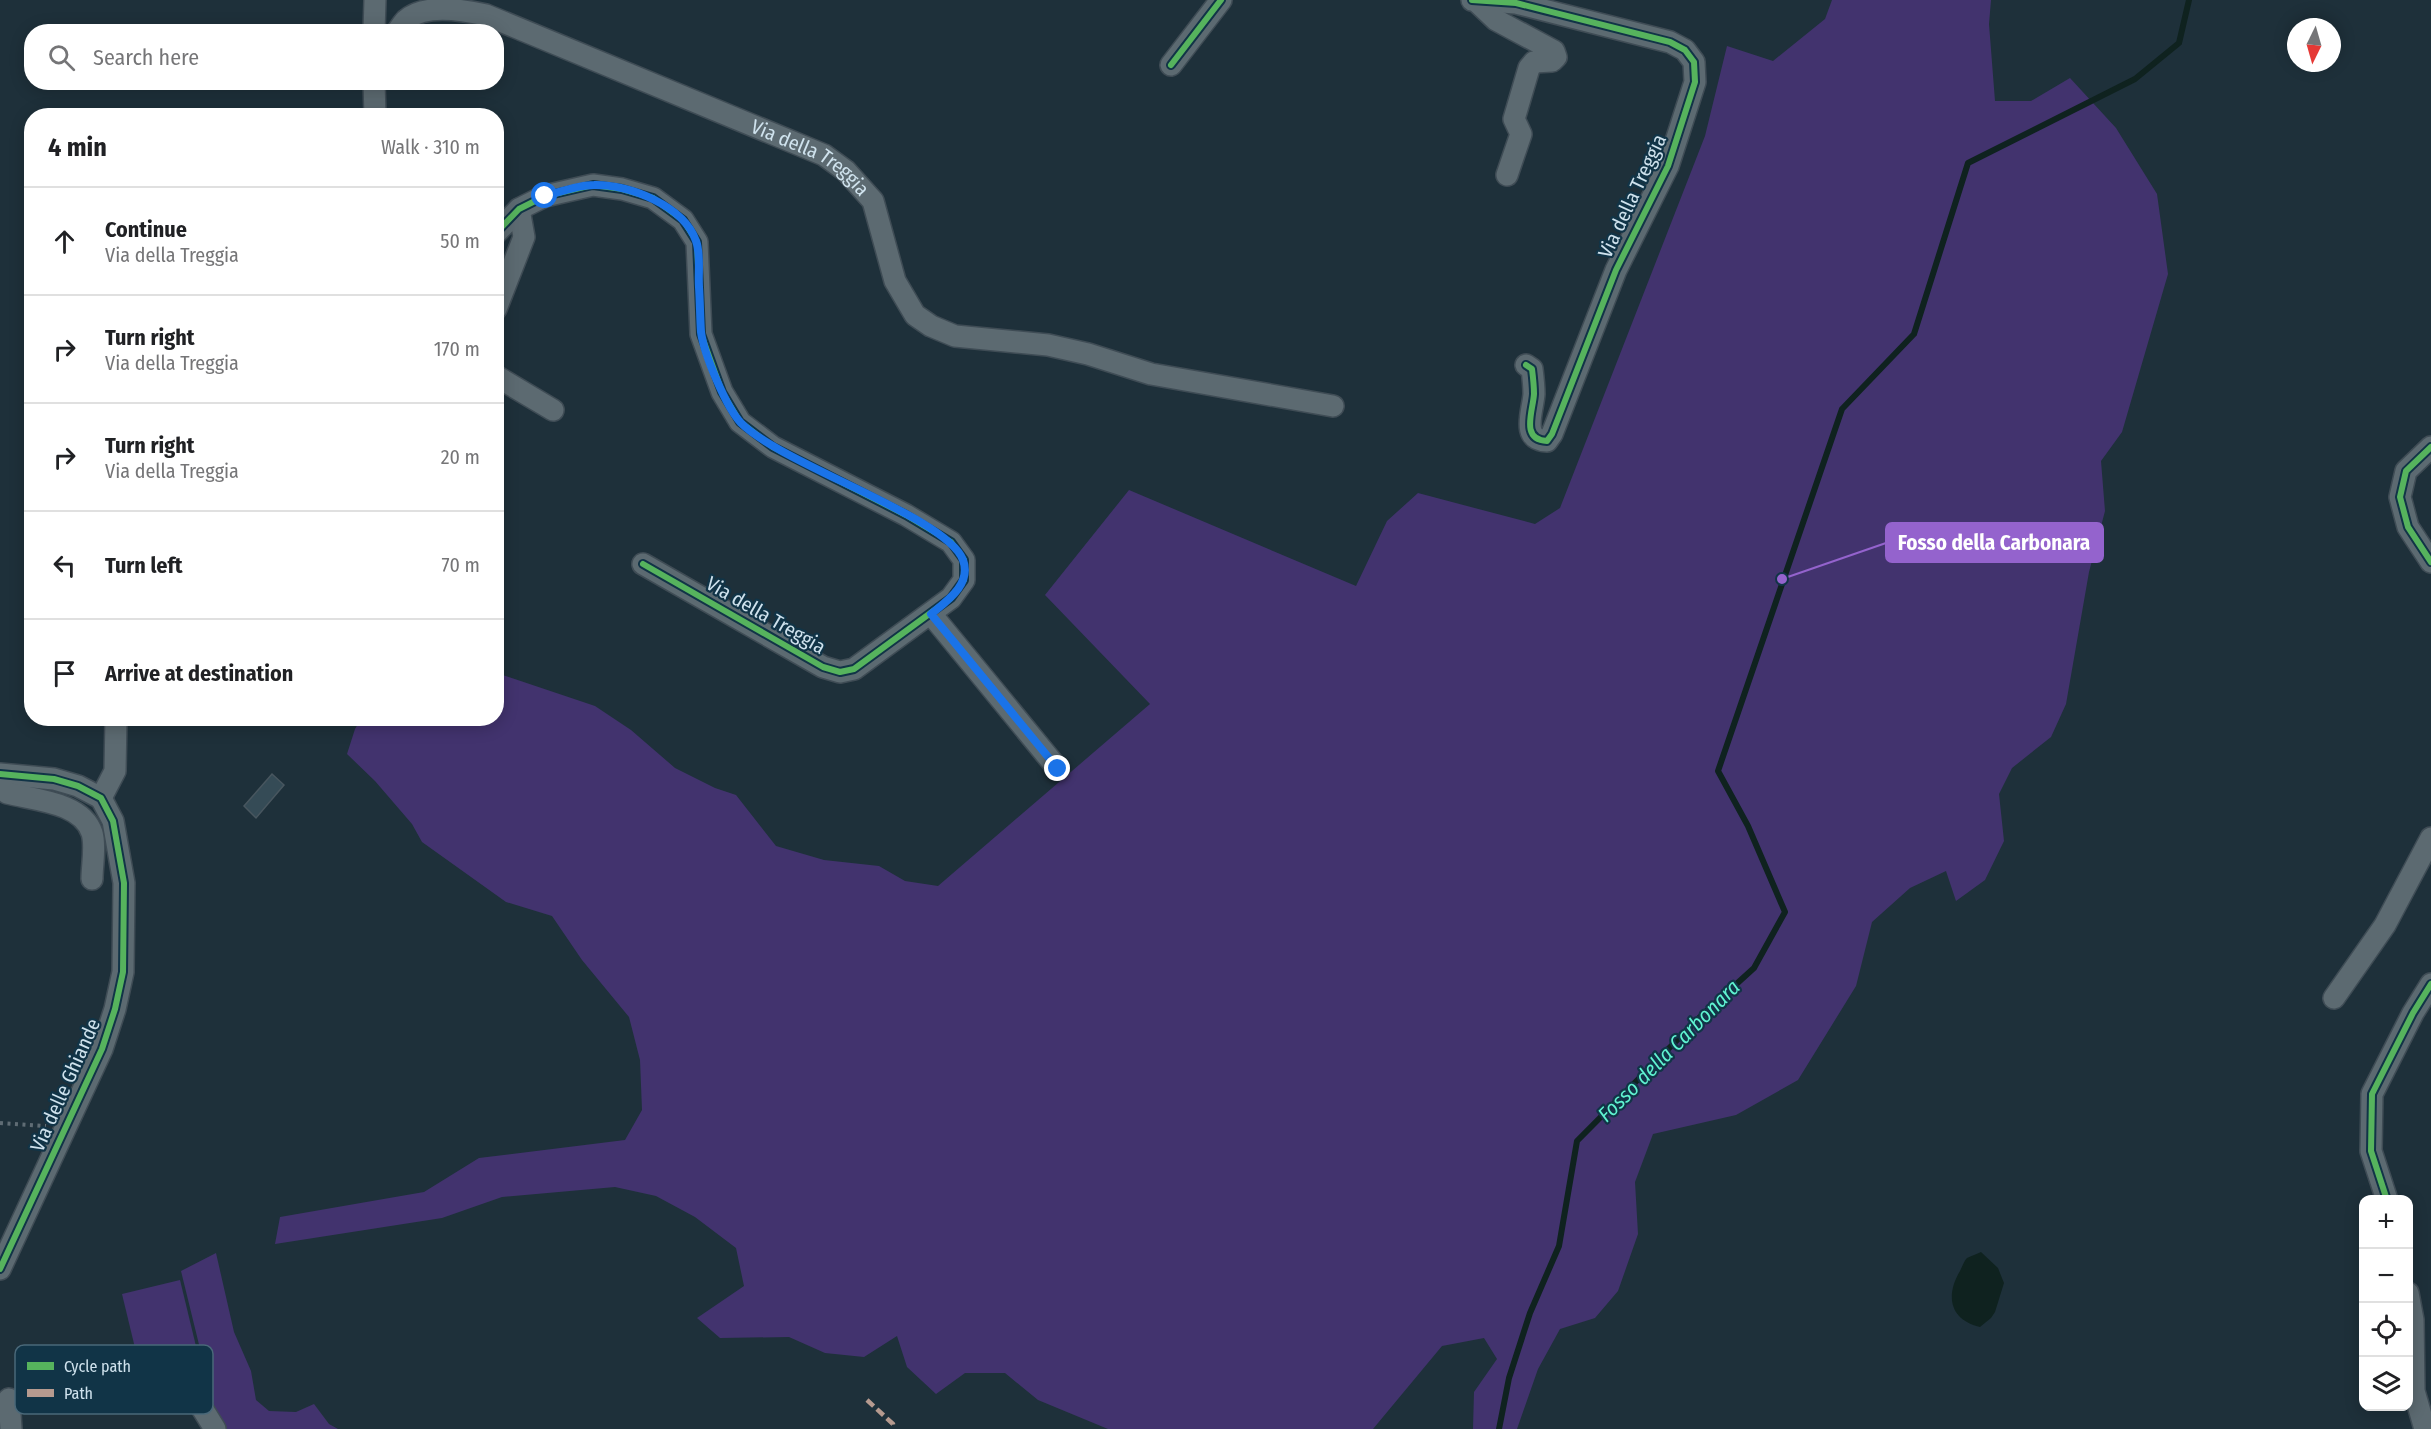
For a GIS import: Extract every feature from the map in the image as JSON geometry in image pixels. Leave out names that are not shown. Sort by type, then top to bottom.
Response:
[{"type":"street","points":[[374,24],[375,0]]},
{"type":"street","points":[[1171,65],[1221,0]]},
{"type":"street","points":[[1474,1],[1496,20],[1554,51],[1556,57],[1552,61],[1534,62],[1529,68],[1514,119],[1521,134],[1507,174]]},
{"type":"street","name":"Via della Treggia","points":[[1474,1],[1515,3],[1670,42],[1685,50],[1694,62],[1695,82],[1668,166],[1616,270],[1552,434],[1547,441],[1539,440],[1529,430],[1534,392],[1532,369],[1526,365]]},
{"type":"street","name":"Via della Treggia","points":[[403,24],[407,19],[432,10],[462,9],[486,15],[824,155],[846,171],[873,201],[895,281],[915,315],[931,326],[955,336],[1048,345],[1088,354],[1151,374],[1333,406]]},
{"type":"street","points":[[374,90],[375,108]]},
{"type":"street","name":"Via della Treggia","points":[[504,225],[519,209],[545,196],[593,185],[622,189],[653,198],[683,220],[697,242],[702,334],[722,393],[740,422],[773,447],[906,515],[951,542],[964,560],[964,580],[951,598],[931,614],[854,669],[840,672],[823,667],[643,564]]},
{"type":"street","points":[[504,289],[525,237],[519,209]]},
{"type":"street","points":[[504,380],[554,410]]},
{"type":"street","points":[[2431,447],[2406,471],[2400,497],[2408,527],[2431,562]]},
{"type":"street","points":[[931,614],[1058,769]]},
{"type":"street","points":[[0,774],[54,780],[78,786],[101,798],[115,771],[116,726]]},
{"type":"street","points":[[0,786],[7,793],[69,808],[85,819],[93,834],[93,879]]},
{"type":"street","name":"Via delle Ghiande","points":[[0,1269],[102,1049],[115,1009],[123,972],[124,883],[113,821],[101,798]]},
{"type":"street","points":[[2334,998],[2385,925],[2431,838]]},
{"type":"street","points":[[2385,1195],[2371,1151],[2372,1094],[2413,1012],[2431,984]]},
{"type":"street","points":[[2410,1303],[2413,1320],[2414,1391],[2425,1429]]},
{"type":"street","points":[[9,1399],[11,1429]]},
{"type":"street","points":[[205,1414],[214,1429]]},
{"type":"path","points":[[0,1123],[48,1126]]},
{"type":"shaded area","points":[[1832,0],[1991,0],[1989,24],[1995,101],[2031,101],[2070,78],[2116,128],[2157,194],[2168,274],[2122,432],[2101,461],[2105,511],[2089,572],[2066,704],[2051,737],[2012,768],[1999,794],[2004,841],[1985,880],[1956,901],[1946,871],[1910,888],[1872,922],[1856,986],[1798,1080],[1736,1115],[1653,1134],[1635,1182],[1638,1234],[1618,1291],[1595,1318],[1560,1329],[1538,1369],[1517,1429],[1473,1429],[1474,1392],[1497,1359],[1484,1338],[1442,1346],[1373,1429],[1108,1429],[1038,1400],[1005,1373],[965,1373],[936,1394],[907,1367],[897,1336],[864,1357],[825,1353],[789,1337],[720,1338],[697,1318],[744,1286],[736,1248],[695,1217],[656,1196],[615,1187],[502,1197],[442,1218],[275,1244],[280,1217],[424,1192],[479,1158],[625,1140],[642,1110],[640,1060],[629,1017],[582,960],[552,916],[506,902],[422,842],[412,824],[375,781],[347,754],[357,726],[504,726],[504,675],[595,706],[631,730],[675,768],[715,788],[736,795],[776,846],[824,860],[879,866],[905,881],[938,886],[1150,704],[1045,595],[1129,490],[1356,586],[1387,521],[1418,493],[1535,524],[1560,508],[1705,136],[1727,46],[1773,61],[1825,19]]},
{"type":"shaded area","points":[[1981,1252],[1998,1268],[2004,1283],[1995,1312],[1980,1327],[1962,1319],[1953,1306],[1952,1298],[1955,1280],[1965,1261]]},
{"type":"shaded area","points":[[216,1253],[234,1332],[251,1371],[256,1400],[269,1411],[296,1412],[314,1404],[329,1424],[338,1429],[223,1429],[213,1402],[213,1345],[199,1345],[181,1271]]},
{"type":"shaded area","points":[[180,1280],[196,1345],[134,1345],[122,1294]]},
{"type":"building","points":[[272,774],[284,785],[256,818],[244,806]]},
{"type":"waterway","name":"Fosso della Carbonara","points":[[1499,1429],[1509,1378],[1530,1313],[1559,1246],[1577,1141],[1699,1018],[1754,968],[1785,912],[1748,826],[1718,771],[1842,409],[1914,334],[1968,163],[2135,79],[2179,43],[2189,0]]},
{"type":"marked path","points":[[867,1400],[893,1424],[894,1429]]},
{"type":"cycle path","points":[[1171,65],[1221,0]]},
{"type":"cycle path","points":[[1472,0],[1516,3],[1670,42],[1685,50],[1694,62],[1695,82],[1668,166],[1616,270],[1552,434],[1547,441],[1533,436],[1531,430],[1534,385],[1532,369],[1526,365]]},
{"type":"cycle path","points":[[504,225],[519,209],[545,196],[593,185],[622,189],[653,198],[683,220],[697,242],[701,334],[722,392],[740,422],[773,447],[906,515],[951,542],[964,560],[964,580],[951,598],[854,669],[840,672],[823,667],[643,564]]},
{"type":"cycle path","points":[[2431,447],[2406,471],[2400,497],[2408,527],[2431,562]]},
{"type":"cycle path","points":[[0,774],[54,779],[78,786],[101,798],[113,821],[124,883],[123,972],[115,1009],[102,1049],[0,1269]]},
{"type":"cycle path","points":[[2385,1195],[2371,1151],[2372,1094],[2413,1013],[2431,984]]},
{"type":"place","name":"Fosso della Carbonara","points":[[1782,579]]},
{"type":"route","points":[[545,196],[593,185],[622,189],[653,198],[683,220],[697,242],[702,334],[722,393],[740,422],[773,447],[906,515],[951,542],[964,560],[964,580],[951,598],[931,614],[1058,769]]}]
